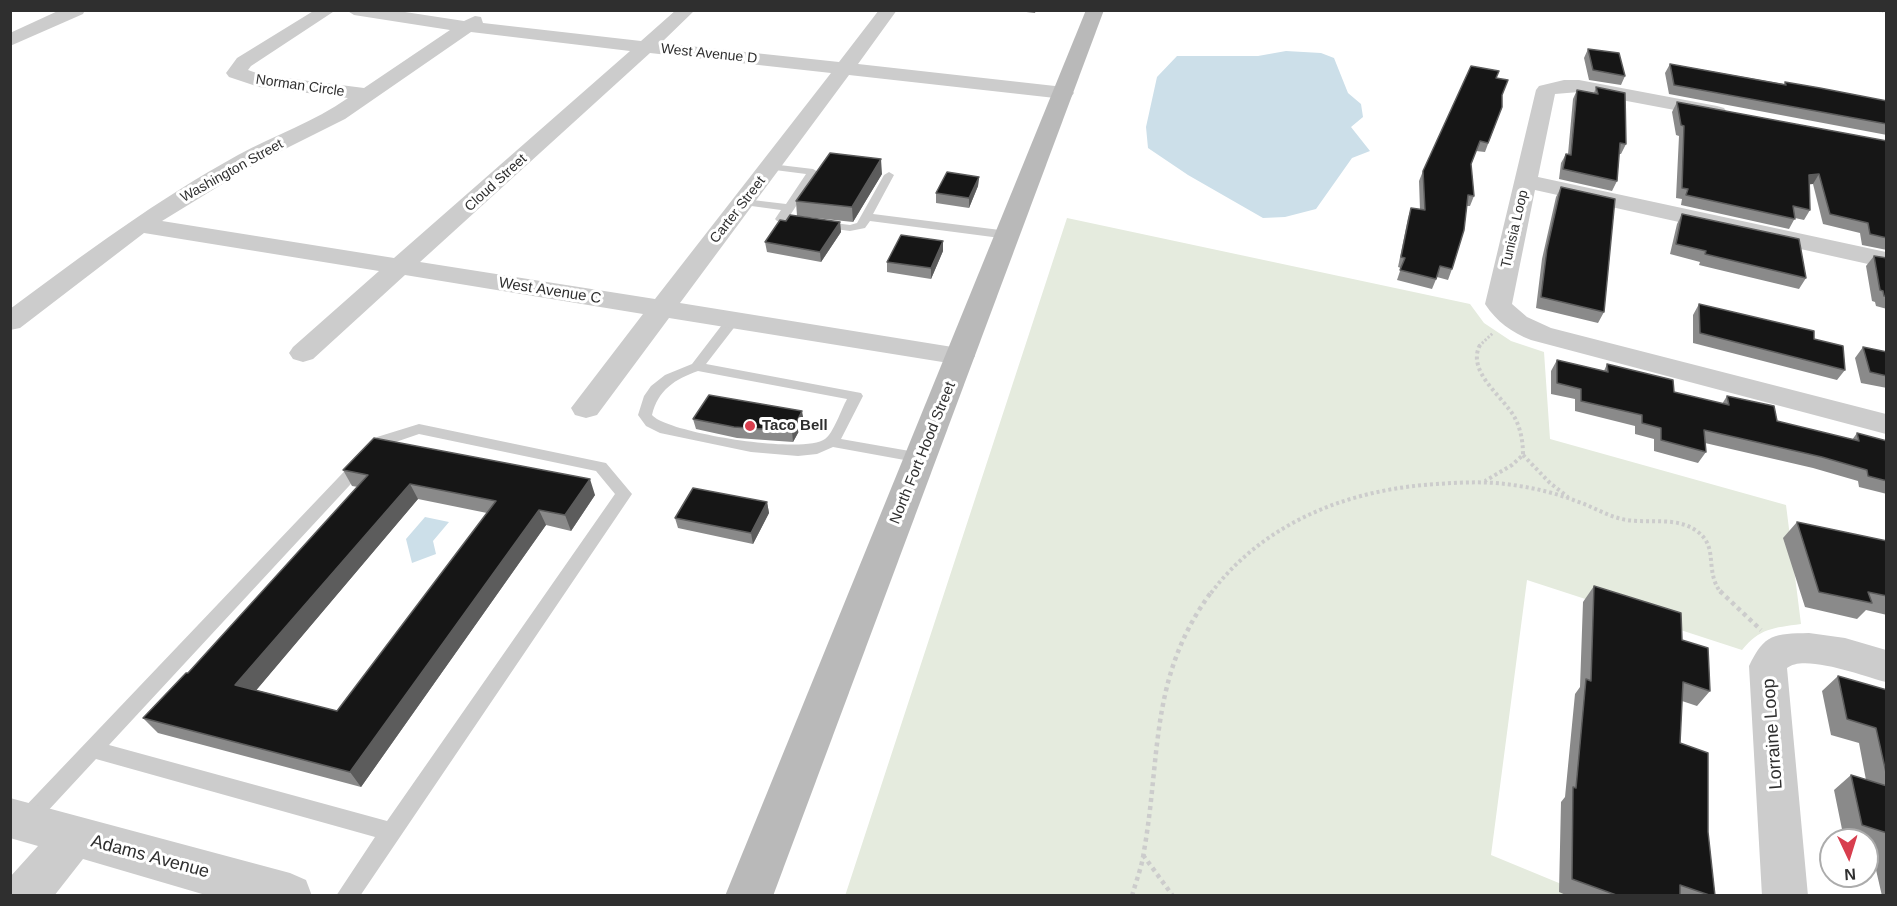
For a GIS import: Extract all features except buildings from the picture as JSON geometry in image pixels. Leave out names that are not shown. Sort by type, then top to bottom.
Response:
[{"type":"main road","name":"North Fort Hood Street","points":[[749,896],[1095,10]]},
{"type":"street","points":[[10,40],[76,10]]},
{"type":"street","name":"Norman Circle","points":[[328,10],[244,62],[236,73],[259,81],[369,95]]},
{"type":"street","name":"West Avenue D","points":[[354,10],[468,27],[1064,93]]},
{"type":"street","name":"Washington Street","points":[[10,322],[139,225],[247,159],[316,127],[369,95],[491,10]]},
{"type":"street","name":"Cloud Street","points":[[303,353],[402,267],[687,10]]},
{"type":"street","name":"Carter Street","points":[[586,408],[889,10]]},
{"type":"street","name":"Tunisia Loop","points":[[1515,322],[1505,315],[1498,304],[1546,90],[1552,87],[1579,86],[1739,116]]},
{"type":"street","points":[[1527,181],[1887,260]]},
{"type":"street","name":"West Avenue C","points":[[139,225],[961,356]]},
{"type":"street","points":[[10,293],[54,290]]},
{"type":"street","points":[[1515,322],[1541,334],[1887,424]]},
{"type":"street","points":[[1784,650],[1803,647],[1834,649],[1887,666]]},
{"type":"street","name":"Lorraine Loop","points":[[1784,650],[1778,651],[1768,666],[1785,896]]},
{"type":"street","name":"Adams Avenue","points":[[17,820],[290,896]]},
{"type":"street","points":[[24,896],[74,837]]},
{"type":"lane","points":[[771,167],[813,172],[781,219],[850,228],[861,226],[889,175]]},
{"type":"lane","points":[[744,202],[789,208]]},
{"type":"lane","points":[[866,217],[1008,235]]},
{"type":"lane","points":[[697,368],[733,320]]},
{"type":"lane","points":[[697,368],[856,396],[832,442],[825,447],[789,452],[665,429],[651,423],[645,415],[647,403],[653,392],[665,380],[697,368]]},
{"type":"lane","points":[[17,820],[93,749],[381,441],[419,429],[601,467],[624,494],[347,896]]},
{"type":"lane","points":[[832,442],[921,458]]},
{"type":"lane","points":[[93,749],[391,832]]},
{"type":"path","points":[[1873,10],[1887,12]]},
{"type":"path","points":[[1483,482],[1512,465],[1523,455],[1524,445],[1517,420],[1478,369],[1475,359],[1477,349],[1483,341],[1515,322]]},
{"type":"path","points":[[1523,455],[1550,483],[1571,499]]},
{"type":"path","points":[[1132,896],[1143,855],[1160,702],[1169,671],[1187,629],[1212,591],[1244,555],[1308,514],[1351,497],[1428,484],[1483,482],[1514,485],[1571,499],[1629,522],[1680,522],[1694,528],[1706,538],[1712,550],[1711,571],[1714,584],[1784,650]]},
{"type":"path","points":[[1143,855],[1173,896]]},
{"type":"shaded area","points":[[1067,218],[1470,304],[1484,323],[1511,341],[1544,352],[1550,439],[1786,505],[1801,624],[1761,633],[1742,650],[1527,580],[1491,855],[1588,895],[845,896]]},
{"type":"water","points":[[1286,51],[1321,53],[1334,58],[1348,93],[1361,104],[1363,117],[1351,127],[1370,151],[1352,158],[1316,209],[1285,217],[1263,218],[1188,175],[1148,148],[1146,127],[1157,77],[1177,56],[1258,56]]},
{"type":"water","points":[[425,517],[449,522],[433,541],[436,554],[412,563],[406,539]]},
{"type":"place","name":"Taco Bell","points":[[750,426]]}]
